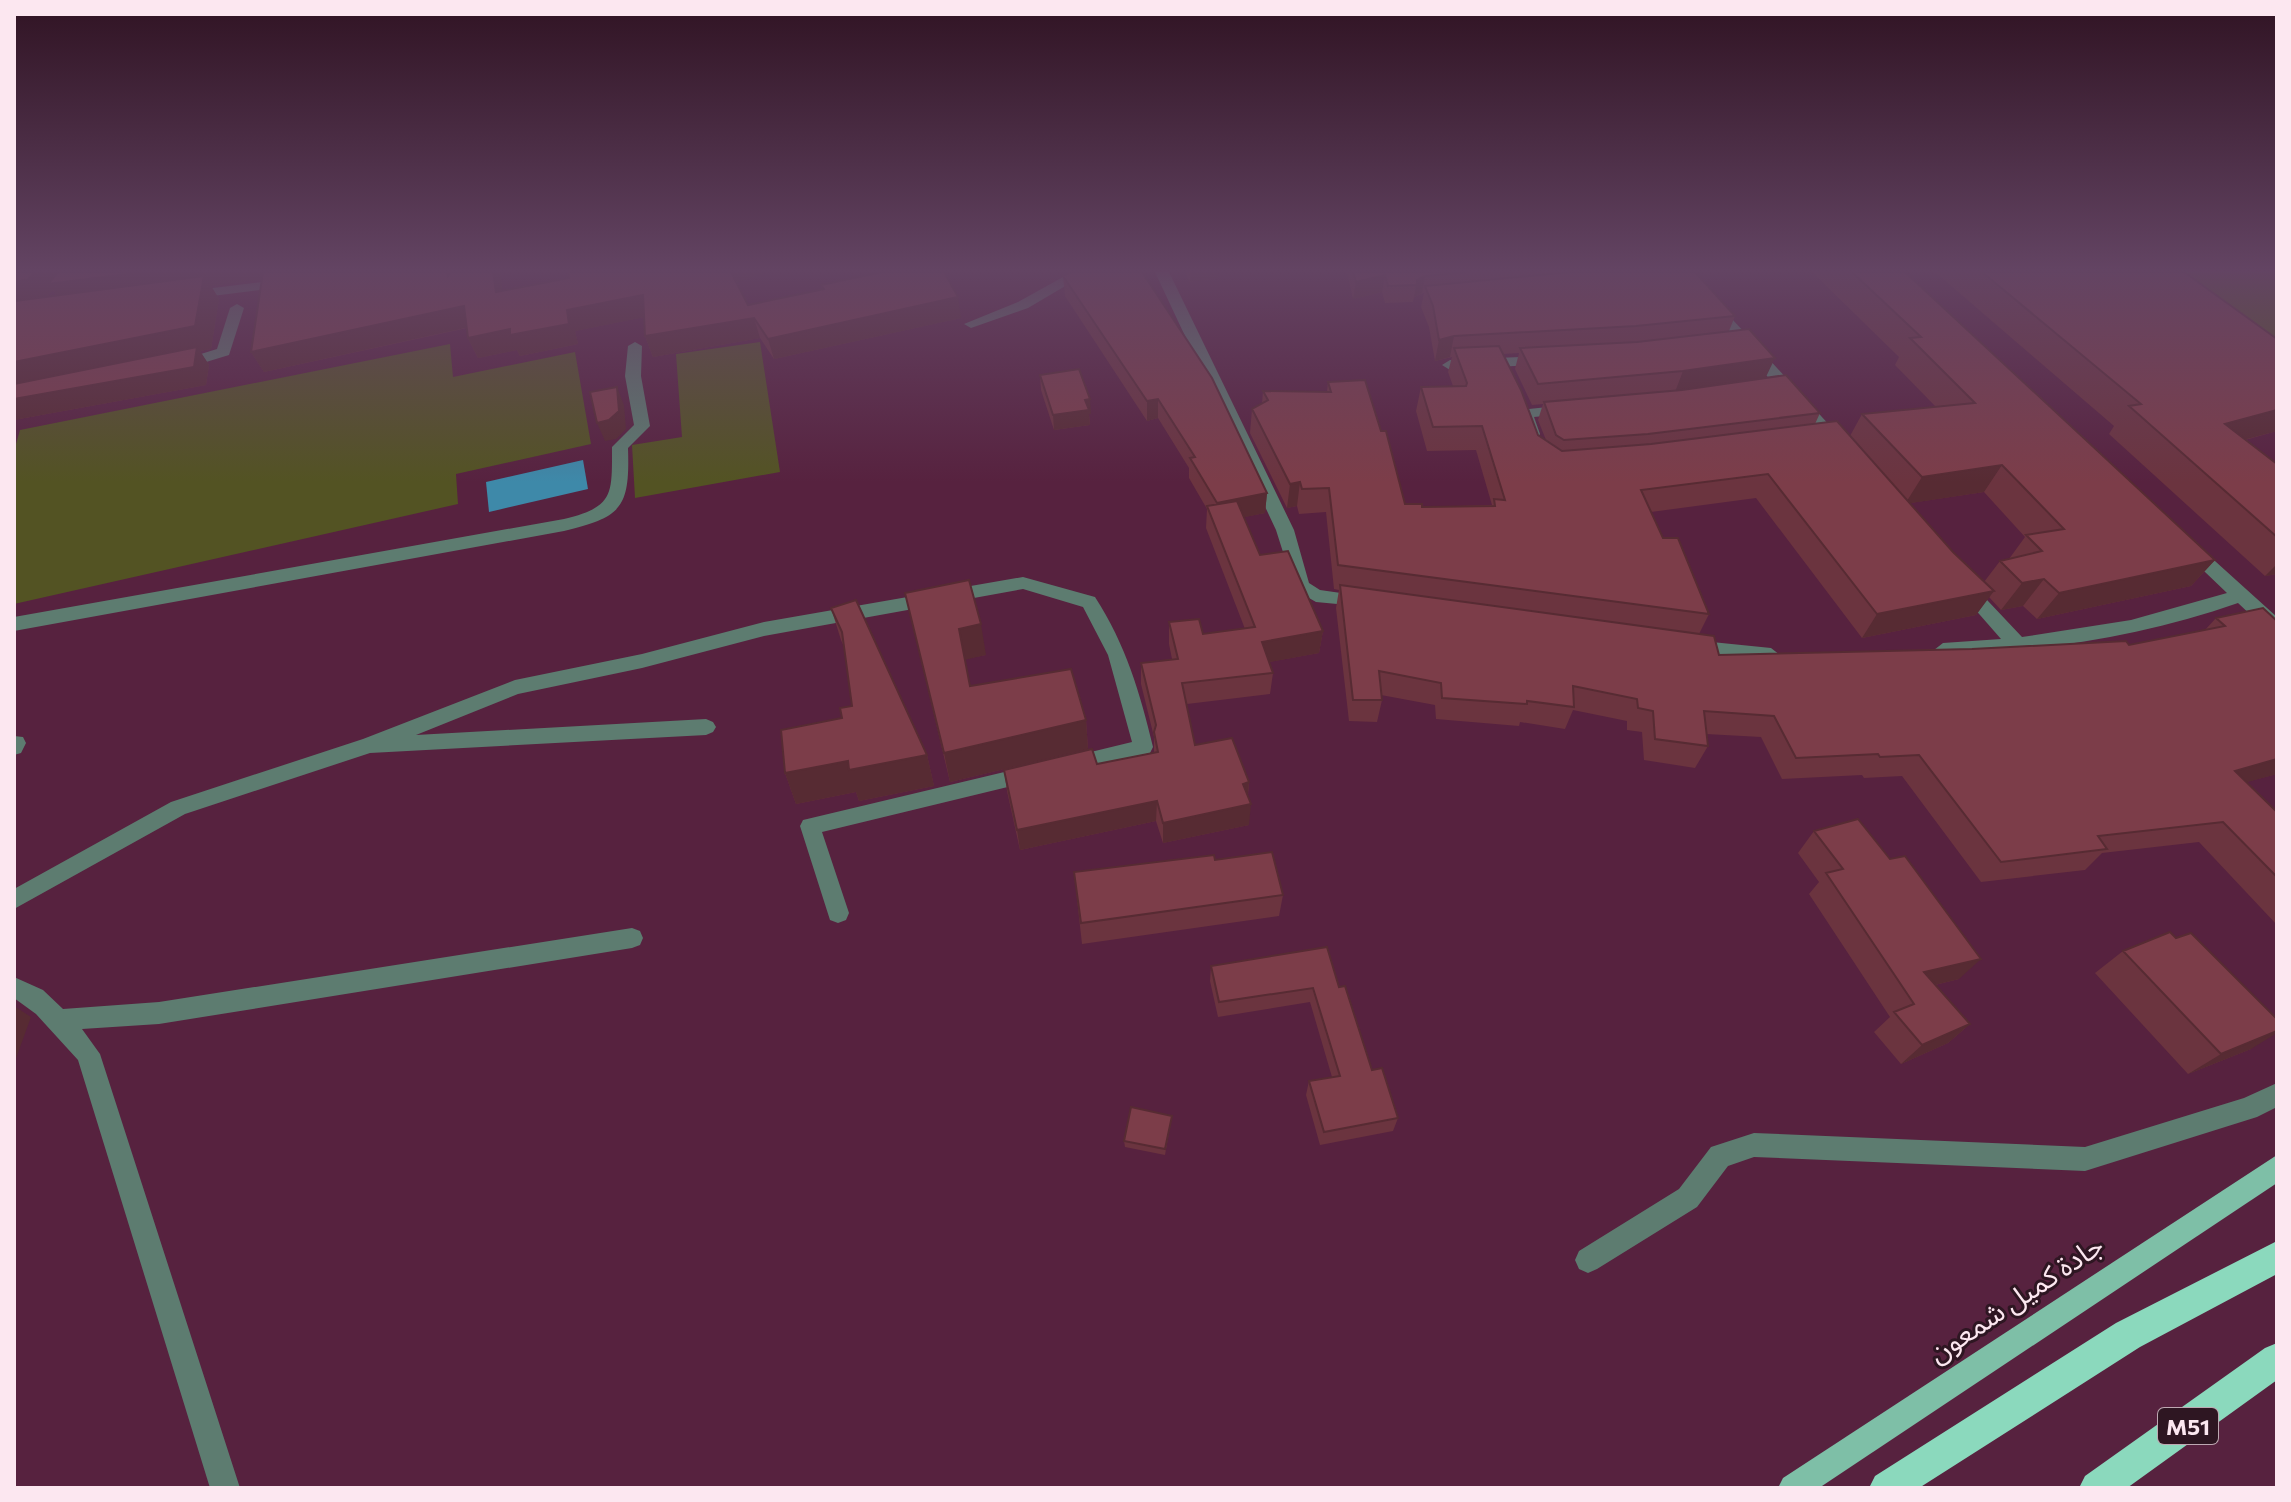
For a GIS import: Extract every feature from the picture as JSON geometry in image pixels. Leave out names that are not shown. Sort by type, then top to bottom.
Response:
[{"type":"highway","points":[[1887,1488],[2128,1335],[2277,1257]]},
{"type":"highway","name":"M51","points":[[2097,1488],[2277,1360]]},
{"type":"main road","name":"جادة كميل شمعون","points":[[1793,1488],[2277,1168]]},
{"type":"street","points":[[158,369],[224,352],[227,342]]},
{"type":"street","points":[[1195,342],[1285,530],[1301,586],[1316,596],[1380,604]]},
{"type":"street","points":[[1722,344],[1746,342]]},
{"type":"street","points":[[1747,342],[1777,386],[1847,455]]},
{"type":"street","points":[[14,624],[564,525],[604,514],[613,509],[621,488],[620,447],[642,426],[633,376],[635,346]]},
{"type":"street","points":[[1450,365],[1504,370],[1563,360]]},
{"type":"street","points":[[1538,449],[1522,406],[1585,409]]},
{"type":"street","points":[[1806,439],[1830,436]]},
{"type":"street","points":[[2171,530],[2277,628]]},
{"type":"street","points":[[1956,577],[2018,645]]},
{"type":"street","points":[[14,900],[178,808],[370,745],[515,687],[642,661],[764,629],[1023,583],[1089,602],[1112,635],[1126,675],[1143,747],[810,826],[838,913]]},
{"type":"street","points":[[1930,651],[2018,645],[2117,632],[2189,615],[2240,595]]},
{"type":"street","points":[[1680,646],[1753,655],[1783,655]]},
{"type":"street","points":[[370,745],[706,727]]},
{"type":"street","points":[[59,1020],[159,1013],[632,938]]},
{"type":"street","points":[[14,987],[22,989],[59,1020],[88,1054],[225,1488]]},
{"type":"street","points":[[1588,1260],[1688,1198],[1720,1156],[1754,1145],[2085,1159],[2248,1109],[2277,1095]]},
{"type":"shaded area","points":[[760,342],[780,472],[635,498],[632,445],[682,437],[676,354]]},
{"type":"shaded area","points":[[2242,342],[2277,342],[2277,368]]},
{"type":"shaded area","points":[[450,344],[453,377],[575,352],[591,444],[456,474],[458,504],[14,604],[14,451],[20,430]]},
{"type":"water","points":[[583,460],[588,489],[489,512],[486,482]]},
{"type":"building","points":[[14,342],[114,342],[14,362]]},
{"type":"building","points":[[252,342],[297,342],[251,352]]},
{"type":"building","points":[[1107,342],[1188,342],[1212,378],[1267,493],[1217,503],[1190,458],[1195,457],[1158,399],[1147,401]]},
{"type":"building","points":[[1635,342],[1761,342],[1775,358],[1683,371],[1538,384],[1520,348]]},
{"type":"building","points":[[1914,342],[1980,342],[2215,560],[2059,593],[2044,579],[2022,583],[2000,561],[2042,551],[2026,535],[2064,529],[2002,465],[1922,477],[1862,414],[1975,403]]},
{"type":"building","points":[[2066,342],[2277,342],[2277,410],[2225,424],[2277,464],[2277,537],[2129,406],[2141,404]]},
{"type":"building","points":[[1499,346],[1521,390],[1538,435],[1562,451],[1651,444],[1837,421],[1953,552],[1994,591],[1877,614],[1768,474],[1641,490],[1663,538],[1678,538],[1709,614],[1338,565],[1329,488],[1302,489],[1300,482],[1290,484],[1252,409],[1268,400],[1263,391],[1331,392],[1328,382],[1365,380],[1381,431],[1386,431],[1405,504],[1422,504],[1422,507],[1495,506],[1494,499],[1505,500],[1482,426],[1433,427],[1421,387],[1466,386],[1454,348]]},
{"type":"building","points":[[197,347],[194,367],[14,399],[14,384]]},
{"type":"building","points":[[1079,369],[1090,399],[1085,400],[1089,410],[1053,415],[1040,375]]},
{"type":"building","points":[[1786,375],[1820,413],[1648,434],[1564,440],[1556,435],[1544,402],[1682,390]]},
{"type":"building","points":[[617,387],[619,411],[609,420],[597,423],[590,392]]},
{"type":"building","points":[[1237,501],[1260,555],[1288,551],[1323,631],[1262,642],[1273,673],[1182,683],[1195,745],[1232,738],[1249,782],[1243,784],[1251,804],[1163,823],[1157,801],[1017,830],[1004,770],[1092,749],[1097,764],[1158,752],[1154,732],[1156,725],[1141,663],[1178,659],[1169,622],[1199,619],[1203,634],[1255,627],[1207,506]]},
{"type":"building","points":[[969,580],[981,624],[959,629],[970,686],[1071,669],[1086,720],[944,753],[905,593]]},
{"type":"building","points":[[1340,585],[1714,636],[1719,655],[1972,649],[2126,641],[2129,645],[2225,626],[2216,618],[2263,608],[2277,621],[2277,759],[2235,771],[2277,812],[2277,877],[2223,822],[2098,836],[2107,849],[2001,862],[1919,755],[1796,758],[1774,716],[1704,711],[1708,746],[1655,739],[1653,711],[1638,708],[1637,699],[1573,686],[1574,707],[1527,701],[1527,704],[1442,698],[1441,683],[1379,671],[1382,700],[1353,700]]},
{"type":"building","points":[[856,600],[927,755],[849,770],[848,761],[785,773],[781,730],[842,718],[840,708],[852,706],[842,632],[831,608]]},
{"type":"building","points":[[1858,819],[1890,859],[1905,856],[1981,959],[1924,972],[1970,1024],[1922,1045],[1894,1012],[1914,1004],[1826,873],[1843,869],[1814,831]]},
{"type":"building","points":[[1272,852],[1283,895],[1081,923],[1074,872],[1214,855],[1215,860]]},
{"type":"building","points":[[2170,932],[2176,938],[2191,933],[2277,1019],[2277,1031],[2221,1054],[2123,951]]},
{"type":"building","points":[[1327,947],[1339,987],[1345,986],[1372,1070],[1382,1068],[1398,1118],[1324,1132],[1309,1081],[1340,1076],[1313,988],[1219,1002],[1211,966]]},
{"type":"building","points":[[1131,1107],[1172,1116],[1165,1149],[1124,1141]]}]
